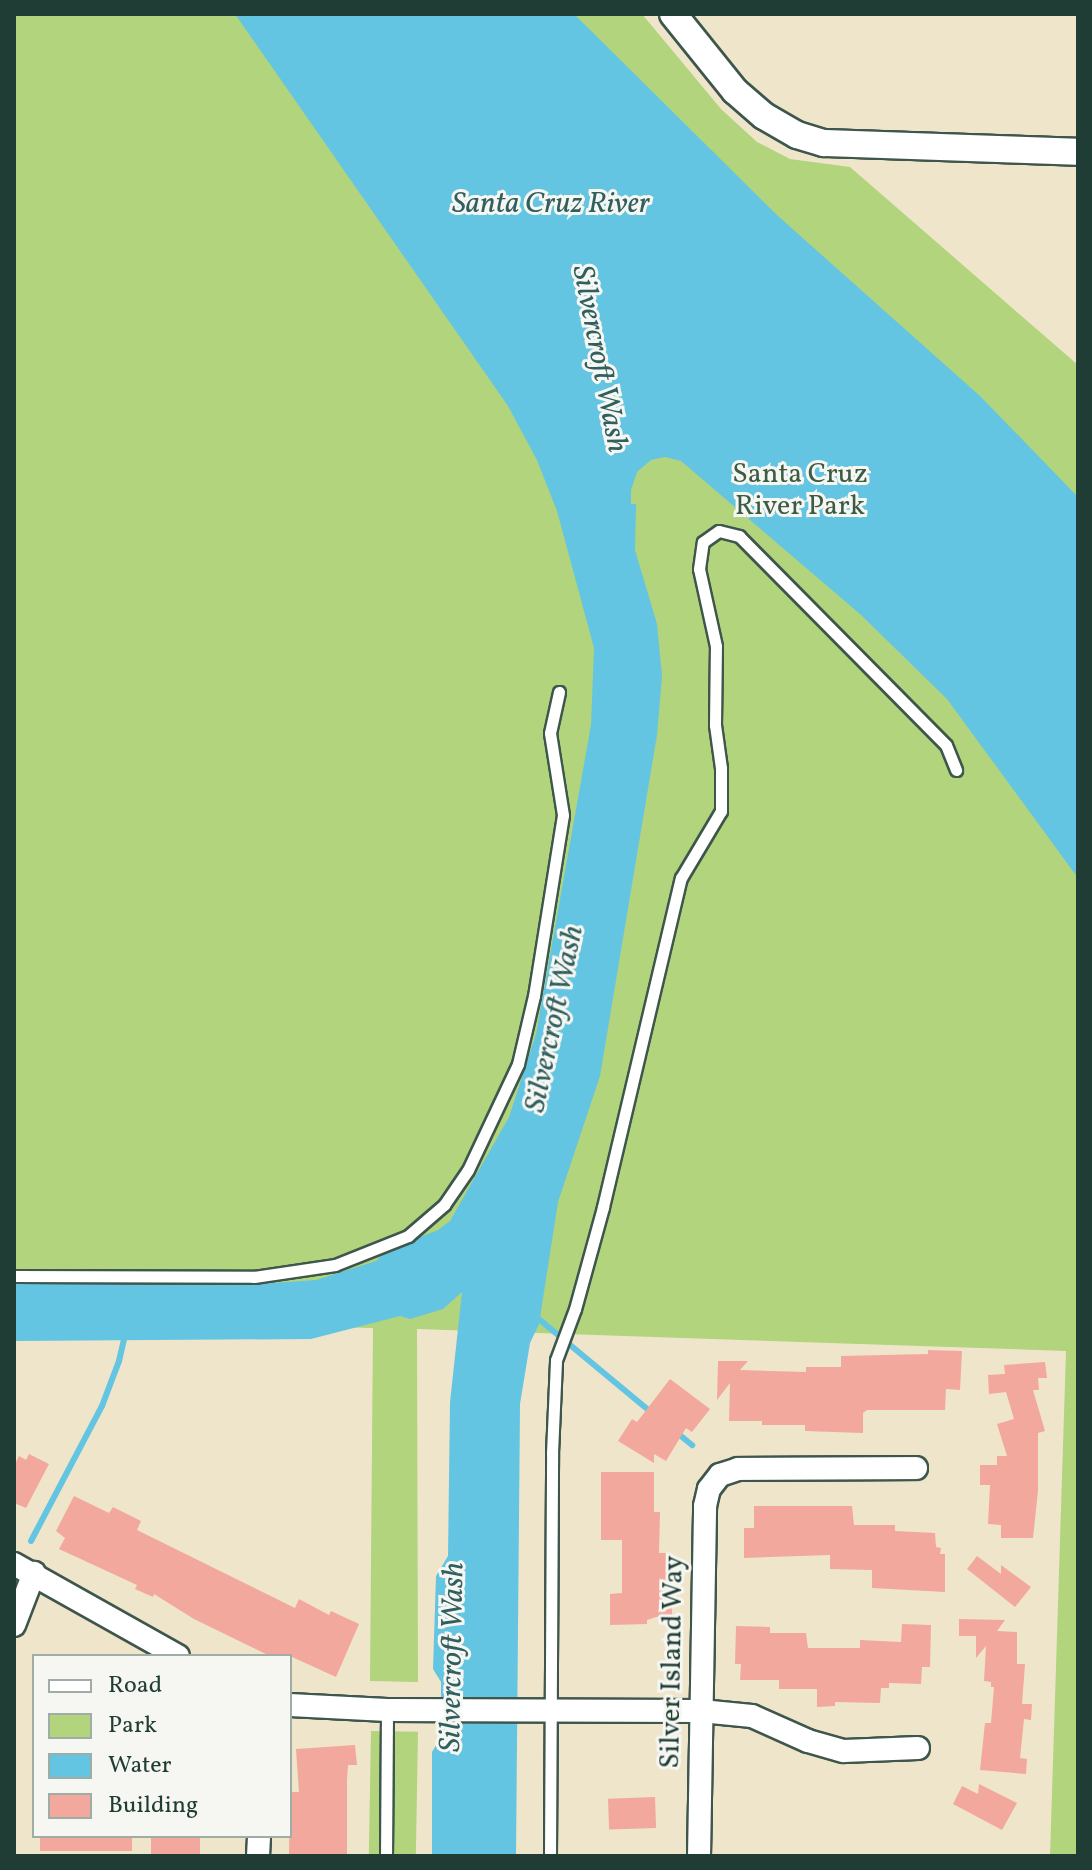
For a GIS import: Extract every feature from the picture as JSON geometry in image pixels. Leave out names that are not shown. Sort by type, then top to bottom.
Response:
[{"type":"street","points":[[673,14],[744,99],[764,116],[797,135],[824,143],[1078,152]]},
{"type":"street","name":"Silver Island Way","points":[[699,1856],[705,1506],[715,1475],[759,1468],[916,1468]]},
{"type":"street","points":[[14,1625],[24,1569],[174,1654]]},
{"type":"street","points":[[292,1705],[387,1710],[550,1708],[701,1711],[752,1716],[808,1741],[844,1751],[918,1748]]},
{"type":"lane","points":[[550,1856],[556,1360],[575,1309],[603,1207],[681,878],[721,811],[721,768],[715,725],[716,646],[699,569],[703,542],[719,531],[739,536],[946,745],[956,770]]},
{"type":"lane","points":[[14,1276],[254,1277],[335,1265],[408,1236],[444,1205],[468,1170],[518,1064],[531,1009],[563,815],[550,733],[559,692]]},
{"type":"lane","points":[[386,1856],[387,1710]]},
{"type":"green space","name":"Santa Cruz River Park","points":[[14,14],[642,14],[721,109],[757,142],[790,159],[850,167],[1078,365],[1078,1856],[1050,1856],[1066,1351],[417,1329],[418,1682],[370,1681],[373,1328],[14,1320]]},
{"type":"green space","points":[[371,1731],[418,1732],[416,1856],[369,1856]]},
{"type":"water","name":"Santa Cruz River","points":[[235,14],[574,14],[778,216],[980,396],[1078,497],[1078,878],[947,699],[860,614],[681,461],[665,457],[651,460],[637,472],[631,490],[631,504],[636,504],[635,550],[657,624],[662,676],[657,735],[600,1076],[558,1202],[539,1324],[530,1343],[520,1404],[516,1856],[432,1856],[432,1752],[441,1737],[441,1682],[433,1669],[436,1576],[448,1556],[450,1402],[462,1292],[443,1309],[410,1319],[400,1316],[311,1339],[14,1341],[14,1284],[260,1284],[316,1280],[376,1261],[387,1250],[438,1230],[450,1221],[509,1117],[536,1034],[591,725],[594,648],[557,511],[537,460],[508,406]]},
{"type":"building","points":[[928,1350],[962,1351],[960,1390],[946,1389],[945,1410],[867,1410],[863,1413],[863,1433],[805,1431],[805,1425],[729,1421],[730,1383],[717,1400],[718,1361],[748,1361],[740,1370],[806,1372],[806,1367],[841,1367],[841,1356],[928,1354]]},
{"type":"building","points":[[1045,1362],[1047,1378],[1038,1378],[1039,1390],[1033,1390],[1045,1431],[1038,1433],[1038,1491],[1033,1538],[1001,1538],[1001,1525],[988,1524],[990,1485],[980,1485],[980,1465],[997,1465],[997,1456],[1007,1456],[997,1424],[1014,1419],[1006,1392],[989,1394],[988,1375],[1005,1374],[1004,1365]]},
{"type":"building","points":[[670,1379],[710,1409],[692,1432],[686,1428],[666,1461],[654,1454],[654,1463],[618,1441],[632,1419],[637,1422]]},
{"type":"building","points":[[29,1454],[49,1464],[26,1508],[14,1503],[14,1466],[19,1456],[26,1460]]},
{"type":"building","points":[[601,1472],[654,1472],[654,1512],[660,1512],[659,1553],[671,1553],[672,1617],[656,1617],[647,1620],[647,1624],[610,1625],[610,1594],[622,1593],[622,1540],[601,1540]]},
{"type":"building","points":[[74,1496],[109,1513],[113,1507],[141,1521],[137,1530],[295,1608],[299,1599],[329,1615],[331,1611],[359,1624],[336,1677],[292,1657],[292,1654],[266,1654],[194,1619],[154,1594],[153,1597],[135,1589],[137,1585],[59,1549],[65,1538],[56,1531]]},
{"type":"building","points":[[754,1506],[852,1506],[854,1525],[895,1525],[895,1531],[935,1533],[936,1547],[941,1548],[940,1554],[945,1554],[945,1592],[872,1588],[872,1570],[830,1569],[830,1555],[744,1558],[744,1528],[754,1528]]},
{"type":"building","points":[[977,1556],[1001,1574],[1001,1565],[1031,1587],[1015,1607],[967,1569]]},
{"type":"building","points":[[959,1619],[1005,1620],[997,1631],[1017,1632],[1017,1664],[1025,1664],[1022,1704],[1032,1704],[1031,1720],[1024,1719],[1020,1758],[1027,1759],[1026,1774],[980,1770],[985,1723],[991,1723],[994,1687],[991,1687],[991,1682],[984,1681],[986,1646],[976,1658],[976,1636],[959,1636]]},
{"type":"building","points":[[902,1624],[931,1625],[930,1667],[922,1667],[921,1684],[889,1683],[889,1688],[881,1688],[880,1703],[835,1702],[835,1706],[817,1707],[817,1689],[779,1689],[779,1680],[740,1680],[741,1664],[735,1664],[736,1626],[770,1627],[770,1633],[806,1633],[808,1648],[860,1648],[860,1640],[901,1642]]},
{"type":"building","points":[[355,1745],[357,1765],[348,1765],[347,1856],[289,1855],[292,1792],[299,1792],[296,1749]]},
{"type":"building","points":[[979,1784],[1017,1803],[1002,1830],[953,1804],[962,1786],[978,1794]]},
{"type":"building","points":[[655,1797],[656,1828],[609,1830],[608,1799]]},
{"type":"building","points":[[40,1838],[132,1838],[132,1851],[40,1851]]},
{"type":"building","points":[[151,1838],[200,1838],[200,1856],[151,1856]]},
{"type":"waterway","points":[[534,1315],[652,1413]]},
{"type":"waterway","points":[[31,1541],[102,1406],[119,1361],[125,1334]]},
{"type":"waterway","points":[[676,1432],[692,1445]]},
{"type":"water label","name":"Silvercroft Wash","points":[[599,359]]},
{"type":"water label","name":"Silvercroft Wash","points":[[555,1019]]},
{"type":"water label","name":"Silvercroft Wash","points":[[453,1657]]}]
